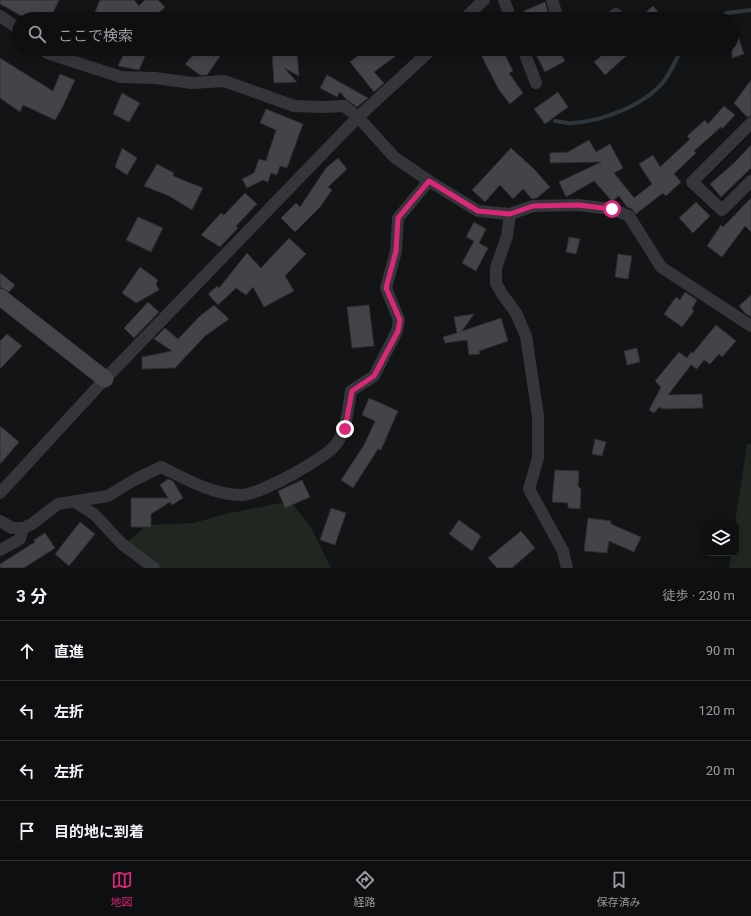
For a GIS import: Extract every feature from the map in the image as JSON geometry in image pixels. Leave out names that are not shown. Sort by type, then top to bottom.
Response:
[{"type":"street","points":[[471,12],[484,0]]},
{"type":"street","points":[[504,0],[509,12]]},
{"type":"street","points":[[552,0],[556,12]]},
{"type":"street","points":[[0,16],[12,24]]},
{"type":"street","points":[[56,56],[121,77],[155,78],[192,83],[224,81],[294,106],[344,106],[358,118],[394,157],[429,181],[478,211],[510,214],[533,206],[578,205],[612,209],[629,216],[661,267],[751,326]]},
{"type":"street","points":[[0,493],[105,379],[358,118],[424,56]]},
{"type":"street","points":[[526,56],[536,83]]},
{"type":"street","points":[[751,123],[692,182],[722,210],[751,181]]},
{"type":"street","points":[[0,521],[12,528],[23,528],[32,524],[58,504],[108,496],[134,480],[161,467],[196,484],[220,492],[242,495],[269,487],[313,462],[336,445],[345,429],[352,391],[374,376],[398,331],[400,320],[386,288],[396,251],[398,218],[429,181]]},
{"type":"street","points":[[510,214],[507,236],[496,268],[496,283],[516,313],[526,336],[538,416],[538,458],[528,489],[563,551],[567,568]]},
{"type":"street","points":[[0,297],[105,379]]},
{"type":"street","points":[[75,502],[94,514],[122,544],[154,568]]},
{"type":"street","points":[[0,550],[20,539],[23,528]]},
{"type":"shaded area","points":[[751,444],[751,568],[729,568],[731,556],[739,556],[739,520],[735,520],[747,445]]},
{"type":"shaded area","points":[[290,501],[311,527],[331,568],[148,568],[125,544],[147,525],[194,523],[225,514]]},
{"type":"building","points":[[0,0],[59,0],[53,12],[14,12],[0,4]]},
{"type":"building","points":[[100,0],[134,0],[139,6],[145,0],[158,0],[165,7],[160,12],[95,12]]},
{"type":"building","points":[[545,2],[548,12],[524,12]]},
{"type":"building","points":[[653,6],[658,12],[646,12]]},
{"type":"building","points":[[739,39],[744,54],[739,56]]},
{"type":"building","points":[[123,56],[145,56],[139,70],[118,66]]},
{"type":"building","points":[[192,56],[220,56],[207,75],[200,75],[185,64]]},
{"type":"building","points":[[272,56],[297,56],[299,76],[284,68],[297,82],[274,83]]},
{"type":"building","points":[[357,56],[396,56],[374,72],[384,83],[374,92],[350,62]]},
{"type":"building","points":[[482,56],[506,56],[513,71],[509,73],[523,93],[510,104],[499,90]]},
{"type":"building","points":[[537,56],[562,56],[565,61],[545,72]]},
{"type":"building","points":[[601,56],[626,56],[605,75],[594,62]]},
{"type":"building","points":[[0,58],[53,91],[60,74],[75,80],[55,120],[23,105],[20,112],[0,98]]},
{"type":"building","points":[[327,75],[368,98],[357,107],[346,99],[340,92],[337,97],[320,88]]},
{"type":"building","points":[[751,80],[751,116],[747,117],[734,103]]},
{"type":"building","points":[[558,92],[568,107],[545,124],[534,109]]},
{"type":"building","points":[[122,93],[140,103],[129,122],[113,114]]},
{"type":"building","points":[[724,106],[735,115],[722,129],[721,127],[694,151],[696,153],[674,174],[681,182],[666,196],[663,193],[636,214],[632,209],[627,207],[619,196],[612,201],[594,181],[566,197],[559,182],[601,162],[550,163],[550,153],[568,152],[589,140],[596,152],[610,144],[623,168],[614,173],[634,198],[652,184],[639,164],[653,155],[660,167],[690,139],[687,136],[705,120],[708,124]]},
{"type":"building","points":[[266,109],[303,124],[287,168],[280,166],[277,175],[271,173],[268,182],[263,180],[247,188],[242,179],[254,173],[259,159],[266,161],[276,130],[260,123]]},
{"type":"building","points":[[751,145],[751,168],[721,197],[710,184],[735,162]]},
{"type":"building","points":[[122,148],[137,158],[127,175],[115,167]]},
{"type":"building","points":[[511,148],[534,169],[550,187],[537,198],[532,199],[523,189],[513,199],[500,185],[485,202],[472,190]]},
{"type":"building","points":[[338,158],[347,169],[328,187],[332,190],[320,207],[295,232],[281,218],[296,203],[300,207],[326,168]]},
{"type":"building","points":[[157,164],[174,173],[173,176],[203,188],[192,210],[169,196],[144,186]]},
{"type":"building","points":[[245,193],[257,204],[236,226],[238,228],[220,247],[201,235],[221,213],[224,215]]},
{"type":"building","points":[[751,198],[751,232],[745,226],[722,257],[707,246],[721,225],[723,227]]},
{"type":"building","points":[[696,202],[710,216],[693,233],[679,218]]},
{"type":"building","points":[[138,217],[163,228],[151,252],[126,240]]},
{"type":"building","points":[[474,222],[486,229],[479,243],[488,248],[476,271],[462,263],[474,241],[466,237]]},
{"type":"building","points":[[569,237],[580,239],[576,254],[566,252]]},
{"type":"building","points":[[289,238],[306,254],[285,276],[294,291],[264,307],[253,287],[246,295],[236,288],[218,305],[208,294],[217,286],[219,288],[247,253],[261,268]]},
{"type":"building","points":[[618,254],[632,256],[628,279],[615,277]]},
{"type":"building","points":[[140,267],[158,280],[156,284],[159,290],[136,303],[122,293]]},
{"type":"building","points":[[0,273],[15,285],[9,292],[0,287]]},
{"type":"building","points":[[685,292],[697,300],[692,309],[694,311],[682,327],[664,314],[676,297],[680,300]]},
{"type":"building","points":[[751,295],[751,317],[739,306]]},
{"type":"building","points":[[148,302],[159,312],[134,338],[124,328]]},
{"type":"building","points":[[214,305],[229,319],[205,336],[175,368],[142,369],[142,357],[172,351],[154,339],[165,328],[178,339],[200,316]]},
{"type":"building","points":[[369,305],[374,346],[352,348],[347,307]]},
{"type":"building","points":[[474,314],[462,331],[501,318],[508,341],[479,351],[480,354],[469,355],[467,340],[445,343],[443,337],[457,333],[454,317]]},
{"type":"building","points":[[716,325],[736,341],[722,357],[719,354],[710,364],[704,360],[697,369],[691,365],[668,395],[702,394],[703,408],[663,409],[659,407],[654,413],[649,410],[661,387],[655,381],[679,352],[687,358],[691,352],[693,353]]},
{"type":"building","points":[[7,334],[22,346],[0,369],[0,341]]},
{"type":"building","points":[[637,348],[640,362],[627,365],[624,351]]},
{"type":"building","points":[[369,398],[398,411],[381,450],[378,449],[353,488],[341,480],[364,445],[375,421],[362,415]]},
{"type":"building","points":[[0,426],[19,442],[0,464]]},
{"type":"building","points":[[595,439],[606,442],[602,456],[592,454]]},
{"type":"building","points":[[555,470],[579,471],[578,486],[581,489],[580,509],[568,508],[568,503],[552,502]]},
{"type":"building","points":[[168,479],[173,481],[183,498],[172,505],[170,502],[151,514],[151,527],[131,527],[131,498],[168,498],[160,485]]},
{"type":"building","points":[[302,480],[310,497],[285,508],[278,491]]},
{"type":"building","points":[[331,508],[346,513],[335,545],[320,540]]},
{"type":"building","points":[[588,518],[611,521],[611,524],[641,537],[634,552],[609,541],[607,553],[584,551]]},
{"type":"building","points":[[459,520],[481,536],[472,551],[449,534]]},
{"type":"building","points":[[80,522],[95,534],[69,566],[55,554]]},
{"type":"building","points":[[521,531],[535,548],[512,568],[497,568],[488,558]]},
{"type":"building","points":[[45,533],[55,548],[24,568],[0,568],[0,564],[35,542],[34,540]]},
{"type":"waterway","points":[[735,12],[751,10]]},
{"type":"waterway","points":[[555,121],[569,123],[585,122],[610,115],[635,104],[656,90],[669,74],[678,56]]},
{"type":"route","points":[[345,429],[352,391],[374,376],[398,331],[400,320],[386,288],[396,251],[398,218],[429,181],[478,211],[510,214],[533,206],[578,205],[612,209]]}]
